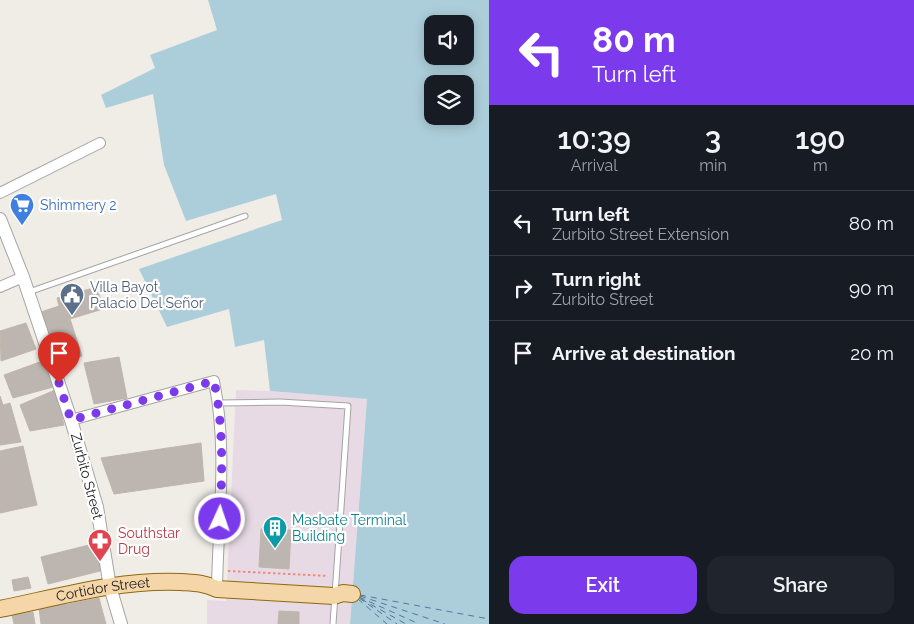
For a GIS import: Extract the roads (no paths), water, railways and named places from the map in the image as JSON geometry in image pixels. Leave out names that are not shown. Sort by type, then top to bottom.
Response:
[{"type":"main road","name":"Cortidor Street","points":[[0,609],[110,587],[148,582],[340,589]]},
{"type":"street","points":[[0,192],[100,143]]},
{"type":"street","name":"Zurbito Street","points":[[0,219],[23,277],[71,420],[97,507],[110,587],[121,624]]},
{"type":"street","points":[[0,287],[23,277]]},
{"type":"street","points":[[71,420],[214,381],[219,403],[222,462],[214,584]]},
{"type":"lane","points":[[28,292],[245,216]]},
{"type":"lane","points":[[219,403],[280,402],[348,406],[340,589],[333,624]]},
{"type":"water","points":[[208,0],[489,0],[489,624],[350,624],[367,399],[270,391],[264,340],[235,347],[229,309],[167,327],[139,269],[282,220],[276,194],[186,221],[164,165],[153,94],[106,108],[101,95],[155,68],[150,55],[217,30]]},
{"type":"place","name":"Shimmery 2","points":[[22,226]]},
{"type":"place","name":"Villa Bayot Palacio Del Señor","points":[[72,316]]},
{"type":"place","name":"Masbate Terminal Building","points":[[275,549]]},
{"type":"place","name":"Southstar Drug","points":[[100,562]]}]
